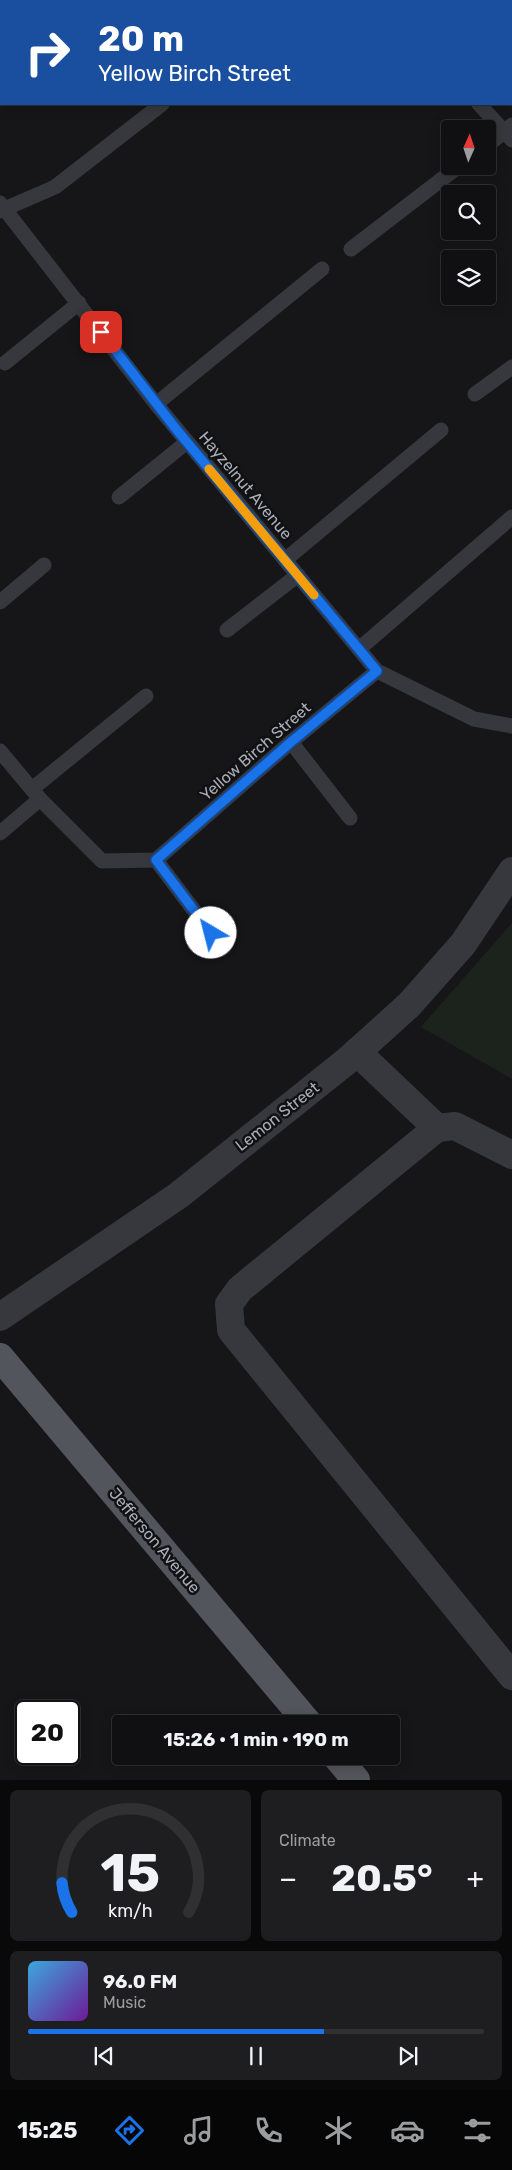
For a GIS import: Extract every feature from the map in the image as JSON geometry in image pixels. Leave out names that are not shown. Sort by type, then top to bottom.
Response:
[{"type":"main road","name":"Jefferson Avenue","points":[[0,1357],[301,1715]]},
{"type":"main road","points":[[344,1765],[356,1780]]},
{"type":"street","name":"Lemon Street","points":[[0,1317],[180,1195],[357,1052],[409,1004],[463,944],[512,871]]},
{"type":"street","points":[[357,1052],[437,1128]]},
{"type":"street","points":[[512,1156],[455,1126],[437,1128],[240,1289],[229,1304],[231,1330],[512,1676]]},
{"type":"lane","points":[[1,207],[55,187],[161,105]]},
{"type":"lane","points":[[480,105],[510,132],[496,140]]},
{"type":"lane","points":[[350,250],[447,175]]},
{"type":"lane","name":"Hayzelnut Avenue","points":[[1,207],[79,303],[156,404],[377,671],[474,719],[512,726]]},
{"type":"lane","points":[[156,404],[322,269]]},
{"type":"lane","points":[[5,363],[79,303]]},
{"type":"lane","points":[[475,394],[512,367]]},
{"type":"lane","points":[[285,560],[441,430]]},
{"type":"lane","points":[[119,497],[187,442]]},
{"type":"lane","points":[[359,649],[512,517]]},
{"type":"lane","points":[[0,602],[44,564]]},
{"type":"lane","points":[[227,630],[298,576]]},
{"type":"lane","name":"Yellow Birch Street","points":[[156,860],[291,742],[377,671]]},
{"type":"lane","points":[[0,833],[36,794],[146,696]]},
{"type":"lane","points":[[291,742],[350,818]]},
{"type":"lane","points":[[0,751],[36,794],[102,861],[156,860],[211,933]]},
{"type":"shaded area","points":[[512,923],[512,1079],[421,1027]]},
{"type":"slow traffic","points":[[209,469],[314,595]]},
{"type":"route","points":[[101,332],[176,429],[377,671],[291,742],[156,860],[211,933]]}]
